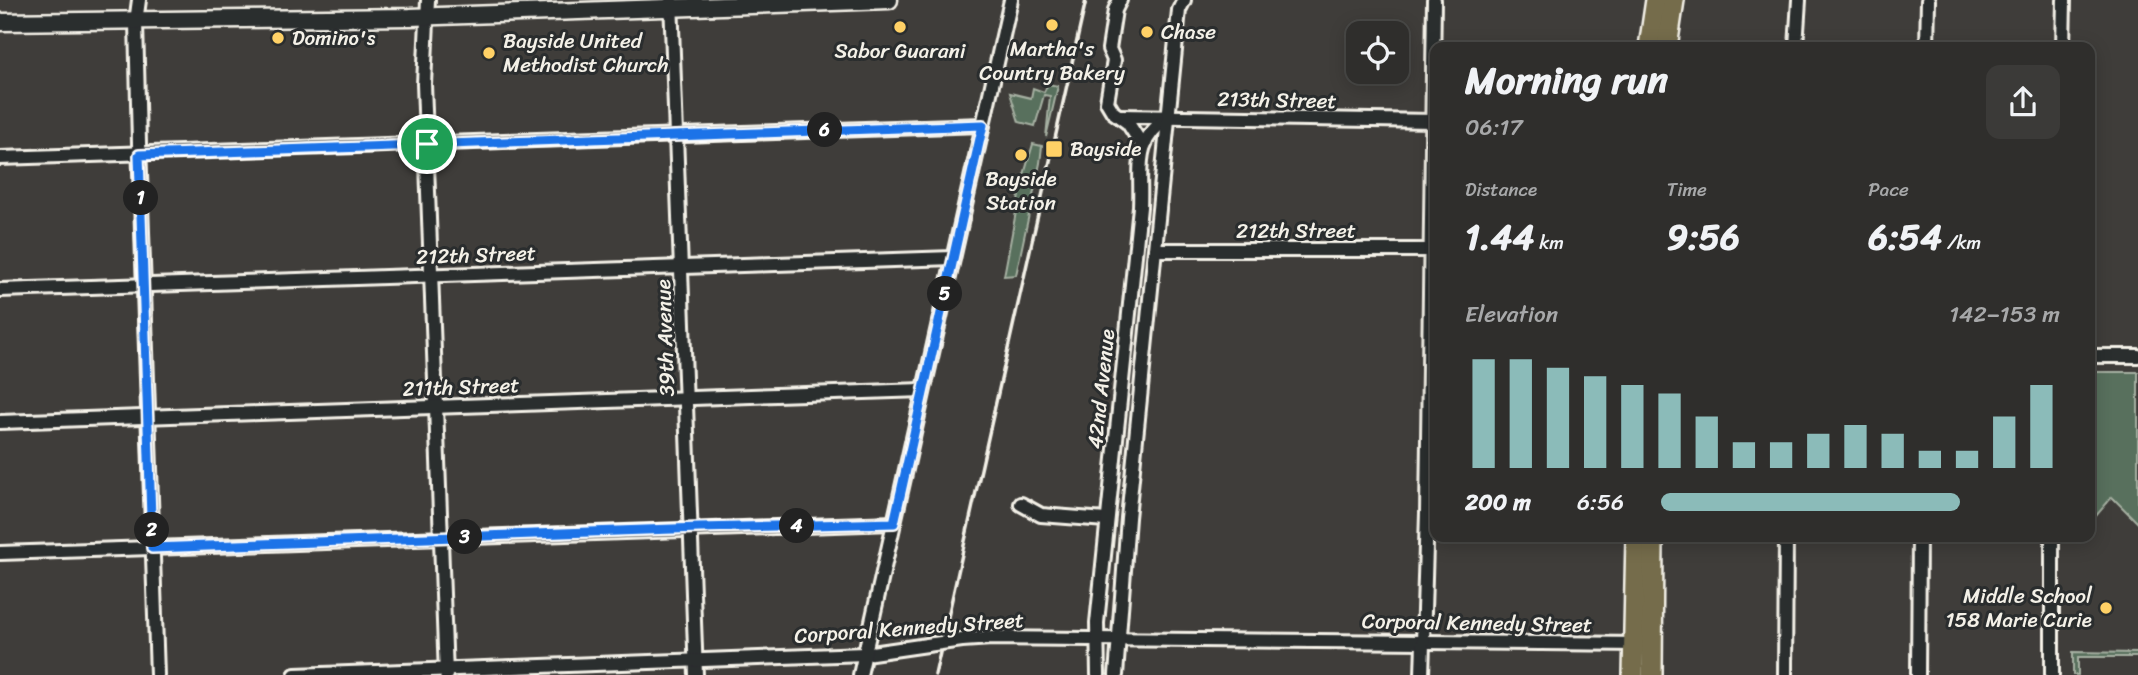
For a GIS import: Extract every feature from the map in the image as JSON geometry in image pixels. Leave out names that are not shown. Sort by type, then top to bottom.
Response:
[{"type":"main road","points":[[1650,42],[1656,0]]},
{"type":"main road","points":[[1668,42],[1674,0]]},
{"type":"main road","points":[[1636,542],[1643,644],[1652,675]]},
{"type":"main road","points":[[1633,675],[1643,644],[1653,542]]},
{"type":"street","points":[[139,0],[136,22],[139,155],[157,675]]},
{"type":"street","points":[[0,22],[136,22],[427,8],[888,0]]},
{"type":"street","points":[[860,675],[1011,0]]},
{"type":"street","points":[[1120,0],[1115,10],[1109,49],[1115,58],[1107,102],[1109,107],[1128,123],[1143,145],[1152,130],[1168,118]]},
{"type":"street","name":"42nd Avenue","points":[[1116,675],[1168,118],[1180,10],[1184,0]]},
{"type":"street","points":[[1434,0],[1434,42]]},
{"type":"street","points":[[1796,42],[1799,0]]},
{"type":"street","points":[[1927,42],[1928,0]]},
{"type":"street","points":[[2063,42],[2064,0]]},
{"type":"street","name":"39th Avenue","points":[[671,4],[696,675]]},
{"type":"street","points":[[427,8],[427,144],[446,672]]},
{"type":"street","name":"213th Street","points":[[1119,116],[1430,121]]},
{"type":"street","points":[[0,158],[983,125]]},
{"type":"street","name":"42nd Avenue","points":[[1098,675],[1097,639],[1106,520],[1140,207],[1143,145]]},
{"type":"street","name":"212th Street","points":[[1157,250],[1430,250]]},
{"type":"street","name":"212th Street","points":[[0,290],[953,258]]},
{"type":"street","points":[[1124,350],[1146,351]]},
{"type":"street","points":[[2095,356],[2138,356]]},
{"type":"street","name":"211th Street","points":[[0,422],[923,390]]},
{"type":"street","points":[[1021,504],[1041,515],[1106,520]]},
{"type":"street","points":[[0,553],[894,523]]},
{"type":"street","points":[[1422,675],[1430,527]]},
{"type":"street","points":[[1785,675],[1786,542]]},
{"type":"street","points":[[1917,675],[1919,542]]},
{"type":"street","points":[[2052,542],[2052,675]]},
{"type":"street","name":"Corporal Kennedy Street","points":[[295,675],[446,672],[865,654],[992,638],[1643,644]]},
{"type":"green space","points":[[1048,84],[1058,86],[1046,137],[1050,96],[1044,95],[1035,126],[1019,122],[1010,93],[1031,98],[1033,88],[1044,92]]},
{"type":"green space","points":[[1033,144],[1042,146],[1040,163],[1016,275],[1004,276],[1021,185]]},
{"type":"green space","points":[[2095,372],[2138,372],[2138,523],[2112,497],[2095,517]]},
{"type":"green space","points":[[2073,652],[2138,653],[2138,657],[2078,657],[2078,675],[2073,675]]},
{"type":"railway","points":[[935,675],[1086,0]]},
{"type":"place","name":"Martha's Country Bakery","points":[[1052,25]]},
{"type":"place","name":"Sabor Guarani","points":[[900,27]]},
{"type":"place","name":"Chase","points":[[1147,32]]},
{"type":"place","name":"Domino's","points":[[278,38]]},
{"type":"place","name":"Bayside United Methodist Church","points":[[489,53]]},
{"type":"place","name":"Bayside","points":[[1054,149]]},
{"type":"place","name":"Bayside Station","points":[[1021,155]]},
{"type":"place","name":"Middle School 158 Marie Curie","points":[[2106,608]]},
{"type":"route","points":[[983,125],[894,523],[152,548],[139,155],[427,144],[983,125]]}]
